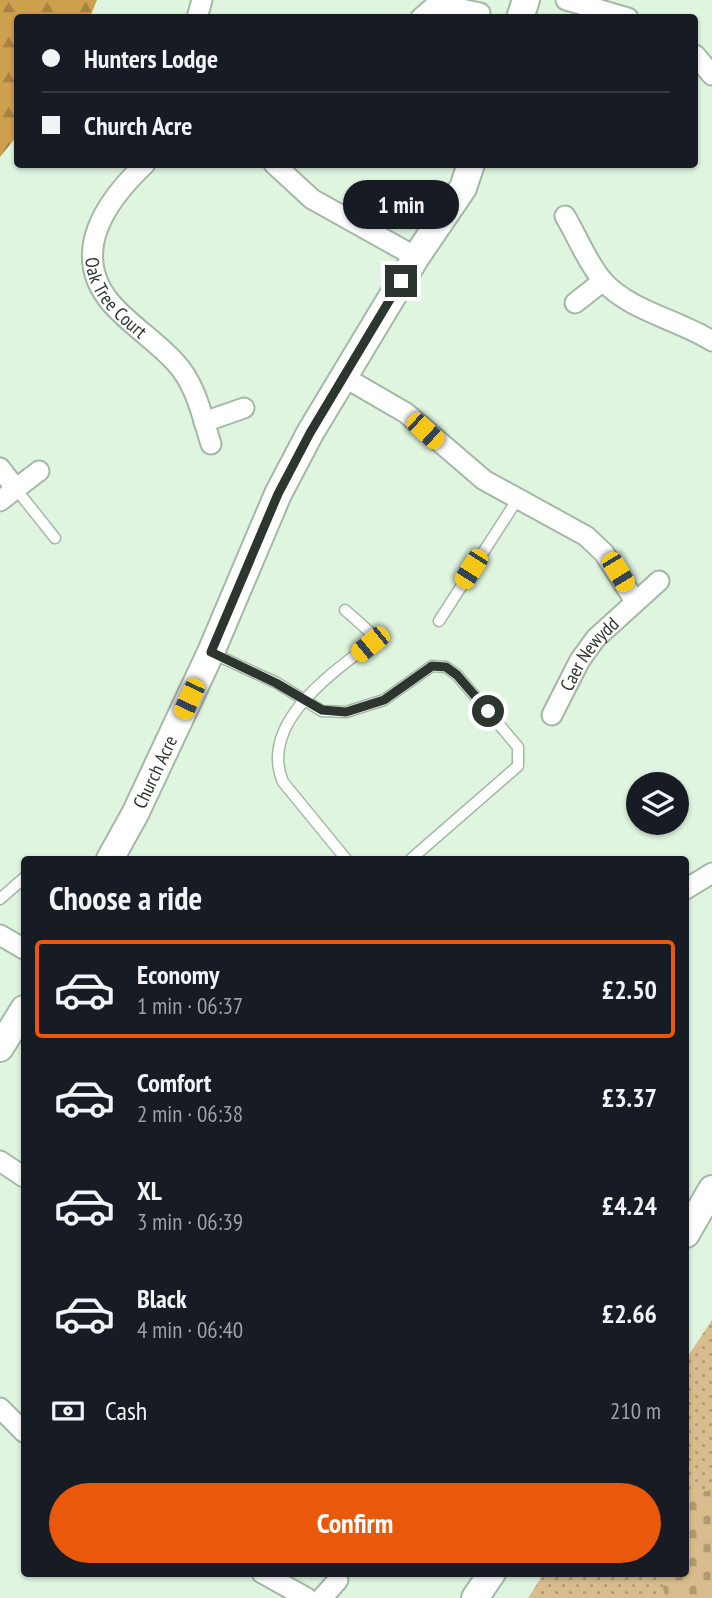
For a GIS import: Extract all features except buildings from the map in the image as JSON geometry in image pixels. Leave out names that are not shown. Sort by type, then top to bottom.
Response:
[{"type":"street","points":[[566,0],[614,14]]},
{"type":"street","points":[[437,2],[480,13]]},
{"type":"street","points":[[698,59],[712,75]]},
{"type":"street","name":"Oak Tree Court","points":[[141,168],[126,182],[103,215],[91,244],[96,276],[110,302],[176,362],[194,389],[212,444]]},
{"type":"street","points":[[278,168],[312,199],[416,257]]},
{"type":"street","name":"Church Acre","points":[[112,856],[135,814],[211,652],[278,494],[416,257],[464,188],[470,168]]},
{"type":"street","points":[[565,215],[603,281],[628,300],[692,328],[712,341]]},
{"type":"street","points":[[575,303],[603,281]]},
{"type":"street","name":"Caer Newydd","points":[[344,377],[406,413],[484,480],[586,536],[604,553],[635,601]]},
{"type":"street","points":[[204,422],[244,408]]},
{"type":"street","points":[[0,468],[8,495],[39,471]]},
{"type":"street","name":"Caer Newydd","points":[[552,715],[580,660],[596,638],[659,581]]},
{"type":"street","points":[[689,887],[712,873]]},
{"type":"street","points":[[0,935],[21,947]]},
{"type":"street","points":[[0,1048],[21,1014]]},
{"type":"street","points":[[0,1161],[21,1175]]},
{"type":"street","points":[[689,1229],[712,1189]]},
{"type":"street","points":[[0,1408],[21,1429]]},
{"type":"street","points":[[269,1577],[307,1598]]},
{"type":"street","points":[[475,1598],[489,1577]]},
{"type":"street","points":[[322,1598],[338,1580]]},
{"type":"lane","points":[[8,495],[55,538]]},
{"type":"lane","points":[[439,621],[517,500]]},
{"type":"lane","points":[[344,856],[283,782],[277,769],[277,755],[288,722],[302,701],[373,642],[372,634],[345,610]]},
{"type":"lane","points":[[211,652],[276,683],[302,701],[322,710],[346,712],[384,700],[432,666],[446,667],[457,675],[518,747],[519,766],[415,856]]},
{"type":"lane","points":[[0,899],[21,881]]},
{"type":"green space","points":[[0,0],[97,0],[91,14],[14,14],[14,140],[0,157]]},
{"type":"green space","points":[[712,1320],[712,1598],[528,1598],[541,1577],[689,1577],[689,1354]]},
{"type":"green space","points":[[712,1490],[712,1598],[666,1598],[663,1588],[664,1577],[689,1577],[689,1494]]},
{"type":"route","points":[[401,281],[310,433],[278,494],[211,652],[276,683],[302,701],[322,710],[346,712],[384,700],[432,666],[446,667],[457,675],[488,711]]}]
